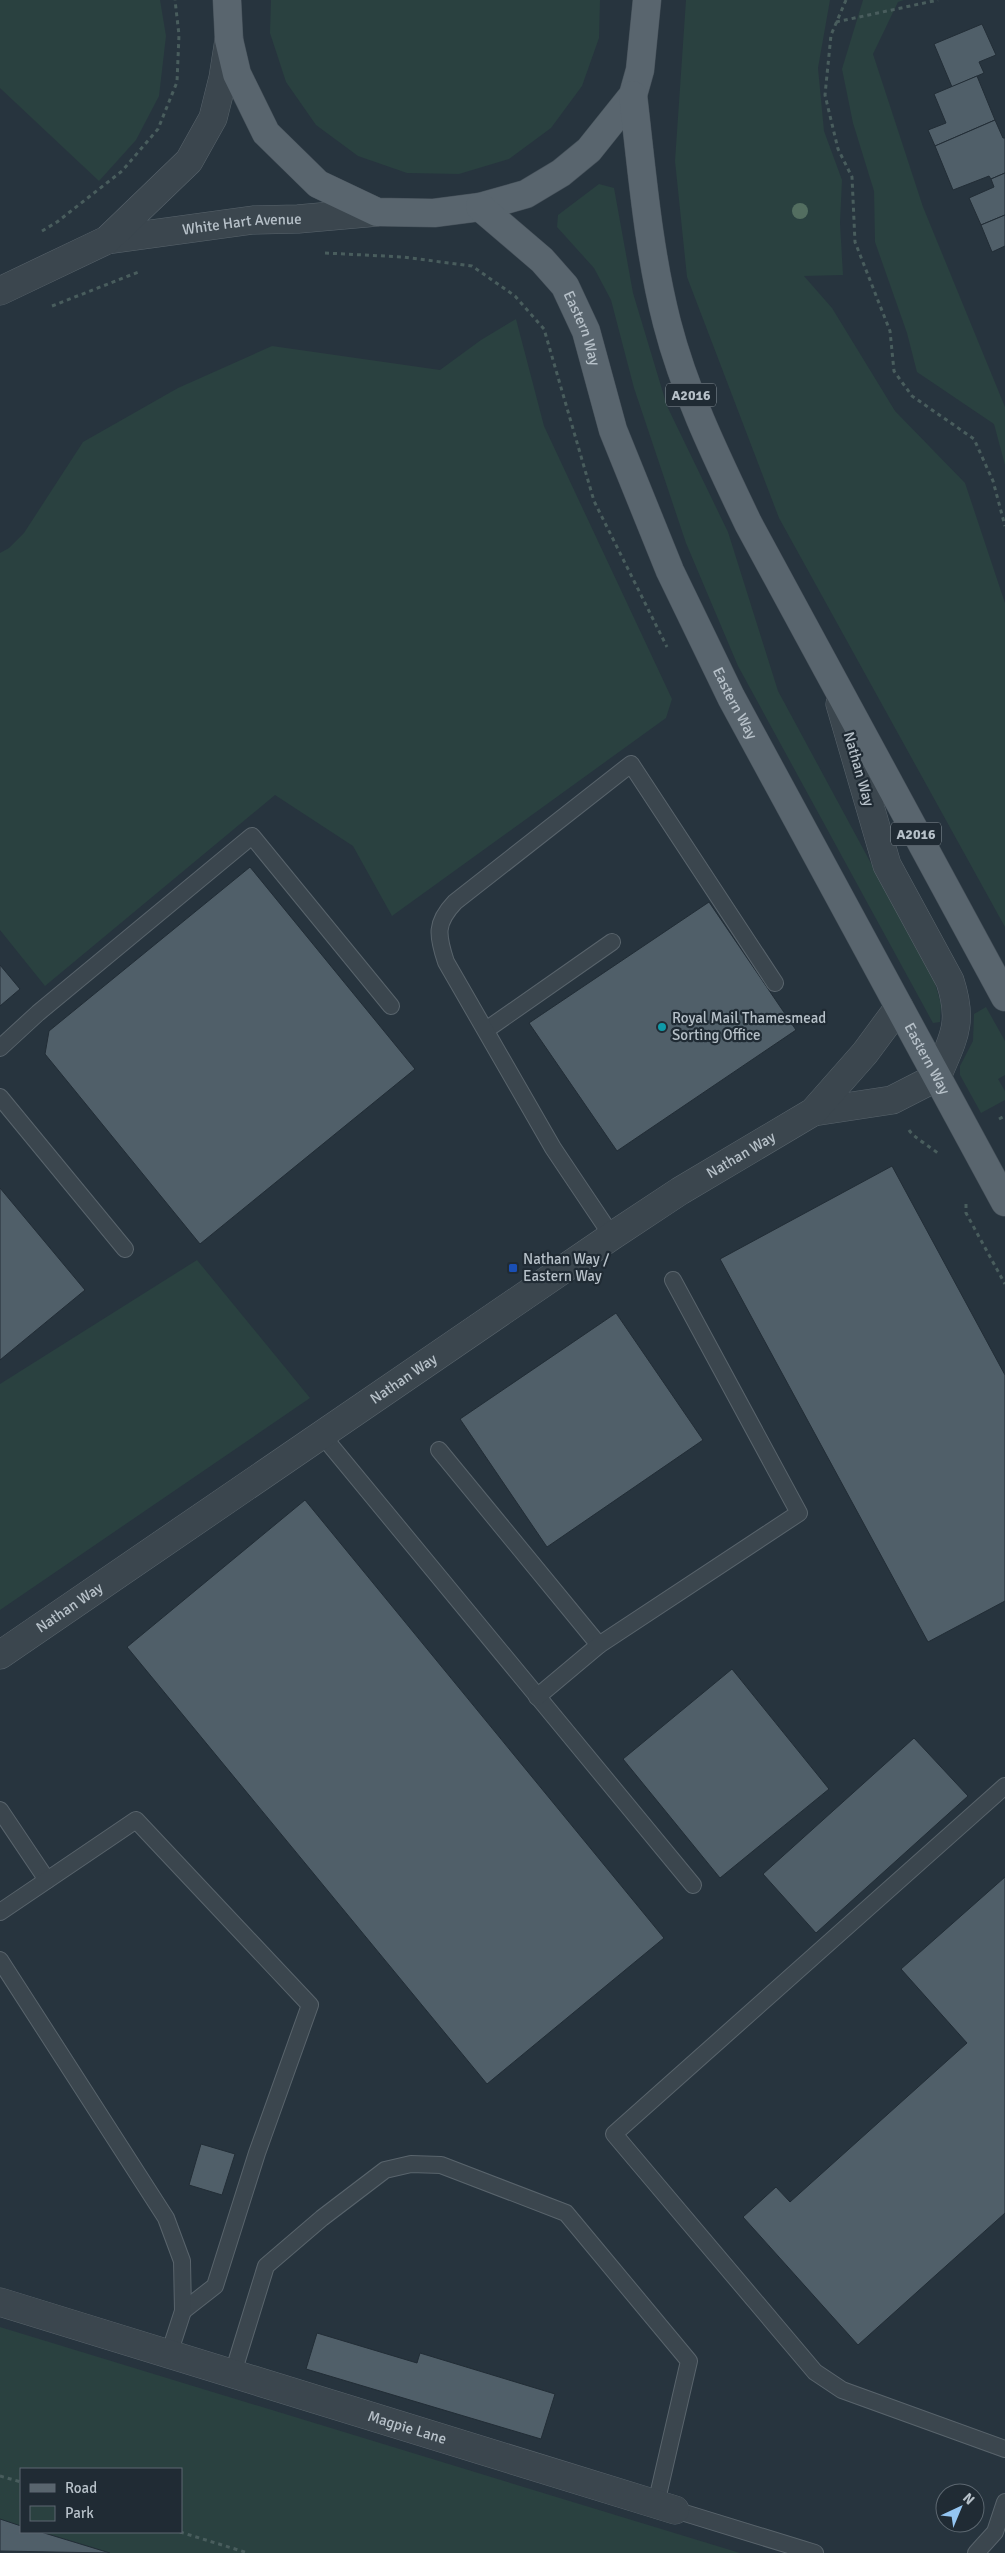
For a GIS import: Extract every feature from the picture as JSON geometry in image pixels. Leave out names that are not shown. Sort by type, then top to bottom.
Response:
[{"type":"main road","points":[[227,0],[229,40],[237,74],[266,133],[318,184],[377,212],[434,212],[480,207],[526,194],[561,173],[588,150],[633,95],[640,70],[646,0]]},
{"type":"main road","name":"A2016","points":[[633,95],[654,257],[667,323],[687,385],[710,443],[748,523],[829,669],[1005,997]]},
{"type":"main road","name":"Eastern Way","points":[[480,207],[523,243],[565,286],[586,331],[613,430],[670,571],[731,697],[1005,1202]]},
{"type":"street","name":"White Hart Avenue","points":[[107,240],[188,161],[213,118],[223,78],[229,40]]},
{"type":"street","name":"White Hart Avenue","points":[[0,291],[107,240],[253,220],[298,219],[377,212]]},
{"type":"street","name":"Nathan Way","points":[[813,1112],[892,1100],[937,1077],[958,1021],[956,998],[950,981],[887,865],[829,669]]},
{"type":"street","name":"Nathan Way","points":[[0,1655],[612,1236],[680,1191],[813,1112],[865,1053],[899,1007]]},
{"type":"street","name":"Magpie Lane","points":[[0,2302],[666,2507]]},
{"type":"lane","points":[[612,1236],[553,1148],[446,962],[439,939],[442,916],[455,902],[631,764],[775,983]]},
{"type":"lane","points":[[0,1048],[38,1013],[252,836],[391,1006]]},
{"type":"lane","points":[[486,1030],[612,942]]},
{"type":"lane","points":[[0,1096],[125,1249]]},
{"type":"lane","points":[[537,1697],[598,1645],[799,1513],[672,1280]]},
{"type":"lane","points":[[322,1435],[693,1886]]},
{"type":"lane","points":[[439,1450],[598,1645]]},
{"type":"lane","points":[[1005,1786],[614,2134],[815,2372],[842,2390],[1005,2448]]},
{"type":"lane","points":[[0,1810],[47,1880]]},
{"type":"lane","points":[[0,1912],[136,1820],[310,2005],[257,2153],[216,2286],[183,2312]]},
{"type":"lane","points":[[0,1960],[166,2218],[182,2261],[183,2312],[168,2354]]},
{"type":"lane","points":[[233,2374],[266,2266],[322,2218],[385,2170],[411,2164],[441,2165],[566,2213],[689,2361],[666,2507]]},
{"type":"lane","points":[[976,2553],[995,2532],[1005,2502]]},
{"type":"lane","name":"Magpie Lane","points":[[666,2507],[815,2553]]},
{"type":"path","points":[[41,232],[57,222],[122,171],[158,129],[177,82],[179,35],[175,0]]},
{"type":"path","points":[[846,0],[831,35],[825,95],[838,149],[852,177],[855,242],[890,332],[894,371],[912,396],[974,439],[993,481],[1005,526]]},
{"type":"path","points":[[836,22],[938,0]]},
{"type":"path","points":[[318,252],[403,257],[472,266],[516,296],[544,328],[569,412]]},
{"type":"path","points":[[46,309],[146,269]]},
{"type":"path","points":[[906,1125],[913,1136],[926,1142],[941,1157]]},
{"type":"path","points":[[965,1198],[966,1213],[1005,1284]]},
{"type":"path","points":[[0,2476],[20,2482]]},
{"type":"path","points":[[182,2533],[248,2553]]},
{"type":"green space","points":[[0,0],[160,0],[166,36],[159,96],[136,140],[99,181],[0,88]]},
{"type":"green space","points":[[271,0],[600,0],[599,38],[582,86],[551,128],[509,159],[459,174],[407,173],[358,156],[316,125],[286,82],[270,33]]},
{"type":"green space","points":[[686,0],[830,0],[818,68],[824,131],[842,180],[840,223],[843,275],[804,276],[832,308],[895,411],[965,483],[1005,603],[1005,927],[779,518],[687,277],[675,161]]},
{"type":"green space","points":[[863,0],[904,0],[898,2],[873,54],[923,207],[1005,407],[1005,465],[994,424],[917,372],[907,333],[875,242],[874,191],[853,123],[842,69]]},
{"type":"green space","points":[[599,184],[614,188],[633,293],[667,406],[728,532],[778,691],[934,980],[941,1004],[940,1022],[933,1023],[738,666],[686,543],[634,388],[611,300],[594,268],[557,227],[558,215]]},
{"type":"green space","points":[[516,319],[544,426],[672,699],[666,718],[392,916],[353,846],[275,795],[45,986],[0,930],[0,553],[9,548],[24,533],[83,442],[178,388],[272,346],[440,370],[481,340]]},
{"type":"green space","points":[[986,1007],[1005,1041],[1005,1075],[998,1079],[1005,1091],[1005,1100],[981,1113],[960,1075],[960,1066],[973,1041],[974,1014]]},
{"type":"green space","points":[[197,1260],[310,1398],[0,1610],[0,1384]]},
{"type":"green space","points":[[0,2327],[740,2553],[110,2553],[44,2533],[182,2533],[182,2468],[20,2468],[20,2526],[0,2519]]},
{"type":"building","points":[[982,24],[996,55],[979,62],[984,73],[952,87],[934,44]]},
{"type":"building","points":[[977,76],[995,120],[935,146],[928,130],[946,123],[934,94]]},
{"type":"building","points":[[995,120],[1003,138],[1005,138],[1005,173],[991,179],[989,176],[953,190],[935,146]]},
{"type":"building","points":[[1005,173],[1005,215],[981,225],[969,198],[994,187],[991,179]]},
{"type":"building","points":[[1005,215],[1005,246],[992,252],[981,225]]},
{"type":"building","points":[[250,867],[415,1069],[200,1244],[45,1054],[49,1031]]},
{"type":"building","name":"Royal Mail Thamesmead Sorting Office","points":[[709,902],[796,1030],[617,1151],[529,1023]]},
{"type":"building","points":[[0,965],[20,989],[0,1006]]},
{"type":"building","points":[[892,1166],[1005,1375],[1005,1601],[928,1642],[720,1259]]},
{"type":"building","points":[[0,1188],[85,1290],[0,1360]]},
{"type":"building","points":[[616,1313],[703,1440],[547,1547],[460,1419]]},
{"type":"building","points":[[305,1500],[664,1938],[487,2084],[127,1647]]},
{"type":"building","points":[[732,1669],[829,1789],[720,1878],[623,1759]]},
{"type":"building","points":[[914,1738],[968,1796],[816,1933],[763,1874]]},
{"type":"building","points":[[1005,1877],[1005,2213],[858,2345],[743,2217],[776,2187],[790,2202],[967,2043],[901,1969]]},
{"type":"building","points":[[201,2144],[235,2154],[222,2195],[189,2185]]},
{"type":"building","points":[[317,2333],[417,2363],[420,2353],[555,2394],[541,2439],[306,2369]]},
{"type":"building","points":[[0,2519],[20,2526],[20,2533],[44,2533],[110,2553],[0,2551]]},
{"type":"place","name":"Royal Mail Thamesmead Sorting Office","points":[[662,1027]]},
{"type":"place","name":"Nathan Way / Eastern Way","points":[[513,1268]]}]
